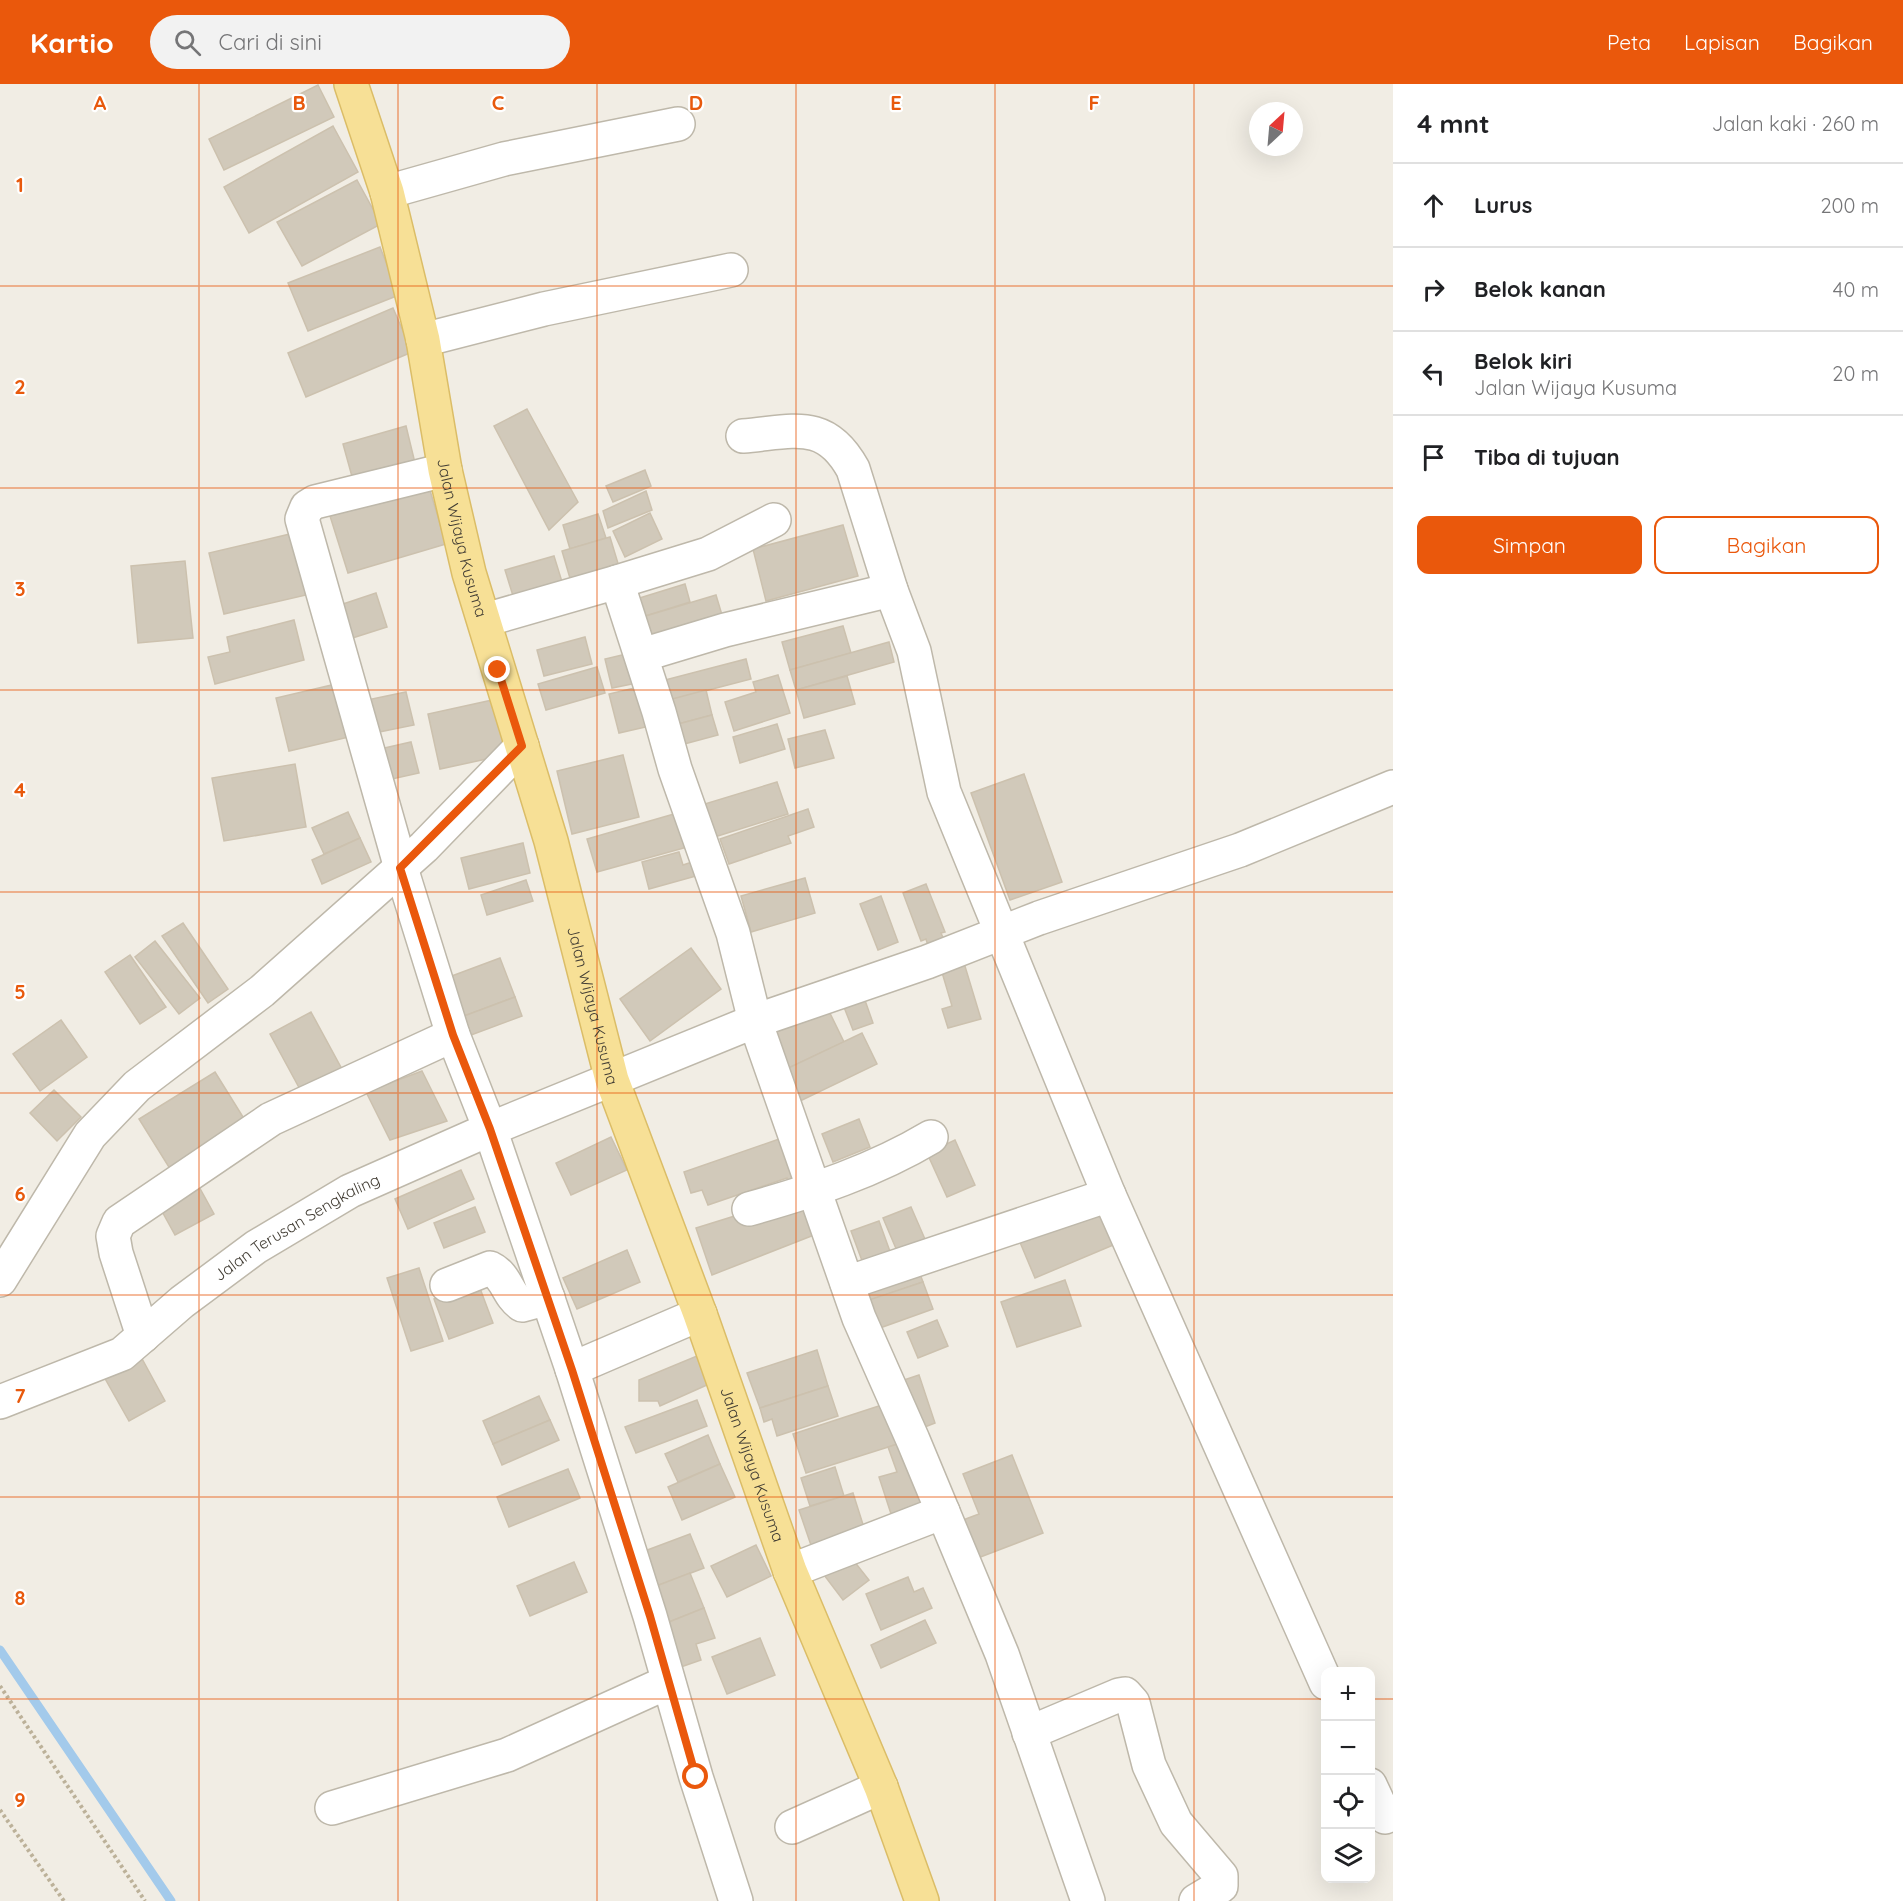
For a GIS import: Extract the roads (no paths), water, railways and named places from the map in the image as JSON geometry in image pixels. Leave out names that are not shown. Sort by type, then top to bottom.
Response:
[{"type":"main road","name":"Jalan Wijaya Kusuma","points":[[351,84],[387,192],[423,340],[445,470],[469,573],[551,841],[612,1080],[700,1314],[790,1571],[881,1787],[915,1898]]},
{"type":"street","points":[[387,192],[504,159],[678,124]]},
{"type":"street","points":[[423,340],[544,309],[731,270]]},
{"type":"street","points":[[743,436],[813,433],[834,441],[843,451],[853,469],[891,590],[915,651],[944,792],[1109,1195],[1321,1672]]},
{"type":"street","points":[[445,470],[315,501],[308,507],[302,519],[400,868],[453,1035],[490,1129],[572,1370],[650,1616],[668,1682],[736,1901]]},
{"type":"street","points":[[484,620],[708,554],[774,520]]},
{"type":"street","points":[[617,582],[642,655],[675,769],[733,933],[755,1022],[859,1318],[1002,1654],[1088,1901]]},
{"type":"street","points":[[642,655],[726,630],[891,590]]},
{"type":"street","points":[[0,1280],[90,1135],[137,1086],[262,991],[400,868],[522,746]]},
{"type":"street","name":"Jalan Terusan Sengkaling","points":[[0,1402],[122,1354],[183,1302],[256,1247],[350,1191],[490,1129],[755,1022],[927,962],[1003,932],[1240,850],[1393,787]]},
{"type":"street","points":[[143,1336],[116,1253],[113,1236],[119,1222],[271,1119],[453,1035]]},
{"type":"street","points":[[749,1209],[814,1191],[903,1155],[931,1137]]},
{"type":"street","points":[[847,1283],[1109,1195]]},
{"type":"street","points":[[447,1285],[490,1268],[504,1277],[514,1300],[522,1305],[548,1298]]},
{"type":"street","points":[[572,1370],[700,1314]]},
{"type":"street","points":[[790,1571],[943,1512]]},
{"type":"street","points":[[332,1808],[507,1755],[668,1682]]},
{"type":"street","points":[[1029,1733],[1119,1695],[1125,1694],[1129,1698],[1135,1709],[1149,1765],[1176,1822],[1190,1842],[1221,1876],[1221,1886],[1196,1901]]},
{"type":"street","points":[[792,1827],[881,1787]]},
{"type":"street","points":[[1375,1794],[1385,1817]]},
{"type":"waterway","points":[[0,1650],[171,1901]]}]
